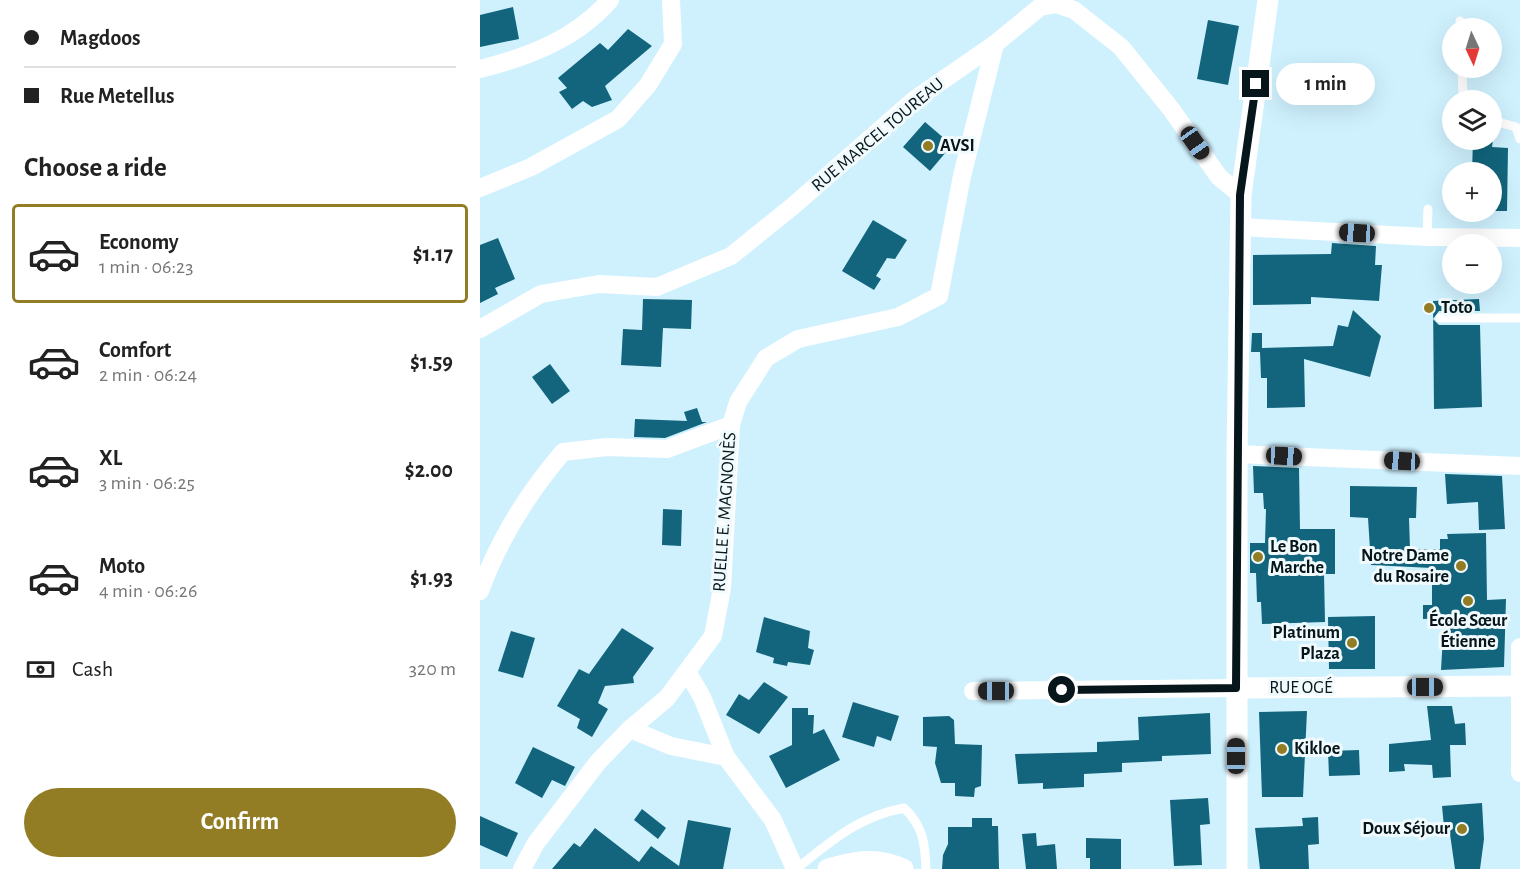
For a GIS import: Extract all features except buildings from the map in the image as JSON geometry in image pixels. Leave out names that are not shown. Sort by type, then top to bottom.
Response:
[{"type":"street","points":[[480,69],[509,62],[560,41],[610,0]]},
{"type":"street","points":[[480,188],[531,166],[618,119],[648,85],[672,44],[671,0]]},
{"type":"street","points":[[1237,869],[1237,453],[1240,195],[1268,0]]},
{"type":"street","name":"RUE MARCEL TOUREAU","points":[[483,330],[541,294],[599,284],[657,287],[731,256],[793,206],[914,100],[995,44],[1040,7],[1056,4],[1074,10],[1121,47],[1171,109],[1219,177],[1240,195]]},
{"type":"street","name":"RUELLE E. MAGNONÈS","points":[[522,869],[536,843],[591,771],[630,729],[667,698],[713,636],[722,588],[731,425],[738,402],[766,358],[798,339],[898,317],[939,296],[962,176],[995,44]]},
{"type":"street","points":[[1240,227],[1427,237],[1520,238]]},
{"type":"street","points":[[480,591],[493,555],[539,480],[563,452],[607,447],[668,449],[731,425]]},
{"type":"street","points":[[1237,453],[1520,466]]},
{"type":"street","points":[[1520,647],[1520,773]]},
{"type":"street","points":[[688,672],[702,697],[726,757],[772,820],[795,869]]},
{"type":"street","name":"RUE OGÉ","points":[[973,691],[1520,686]]},
{"type":"street","points":[[630,729],[670,746],[726,757]]},
{"type":"street","points":[[828,869],[855,862],[883,860],[903,869]]},
{"type":"lane","points":[[1502,123],[1516,127],[1520,139]]},
{"type":"lane","points":[[1427,237],[1428,208]]},
{"type":"lane","points":[[1440,318],[1520,318]]},
{"type":"lane","points":[[795,869],[851,826],[885,812],[904,808],[915,818],[924,837],[926,869]]},
{"type":"place","name":"AVSI","points":[[928,146]]},
{"type":"place","name":"Toto","points":[[1429,308]]},
{"type":"place","name":"Le Bon Marche","points":[[1258,557]]},
{"type":"place","name":"Notre Dame du Rosaire","points":[[1461,566]]},
{"type":"place","name":"École Sœur Étienne","points":[[1468,601]]},
{"type":"place","name":"Platinum Plaza","points":[[1352,643]]},
{"type":"place","name":"Kikloe","points":[[1282,749]]},
{"type":"place","name":"Doux Séjour","points":[[1462,829]]},
{"type":"route","points":[[1062,690],[1236,688],[1240,195],[1256,84]]}]
